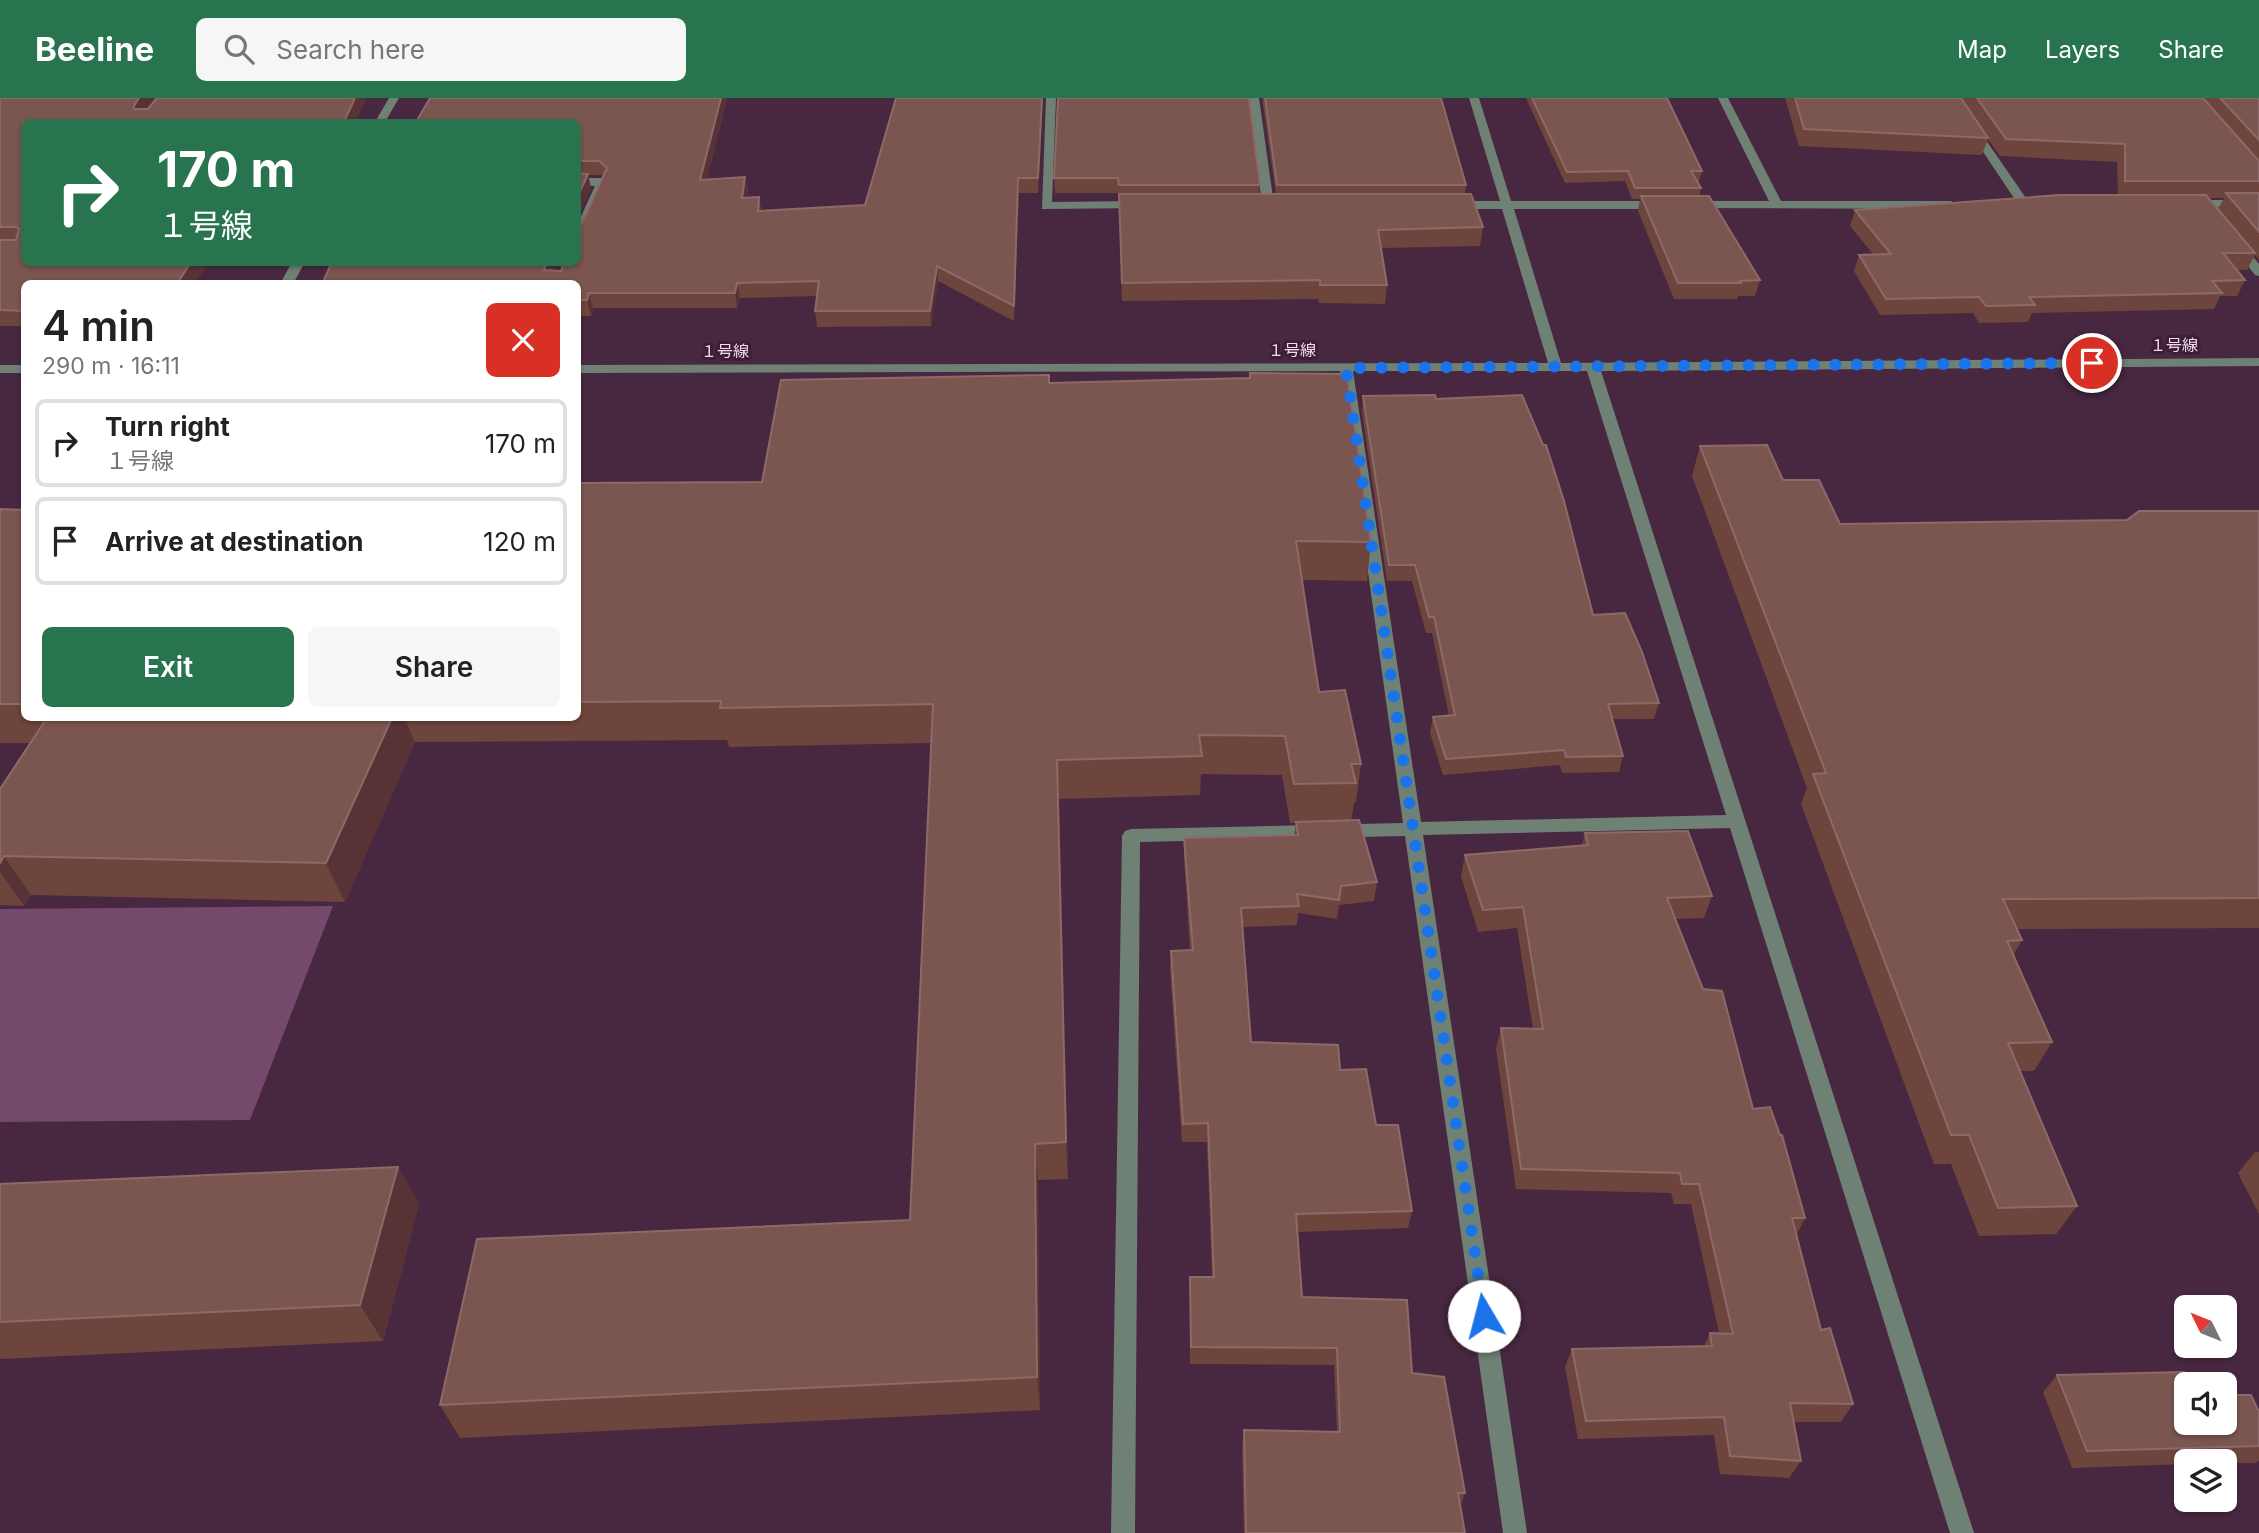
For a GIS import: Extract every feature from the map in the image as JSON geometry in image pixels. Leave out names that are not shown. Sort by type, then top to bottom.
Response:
[{"type":"street","points":[[382,119],[394,98]]},
{"type":"street","points":[[1051,98],[1046,205],[1157,205]]},
{"type":"street","points":[[1255,98],[1268,205]]},
{"type":"street","points":[[1474,98],[1556,368]]},
{"type":"street","points":[[1723,98],[1777,205]]},
{"type":"street","points":[[1952,98],[2024,204]]},
{"type":"street","points":[[581,182],[602,182],[581,229]]},
{"type":"street","points":[[2010,204],[2038,204]]},
{"type":"street","points":[[2176,204],[2207,209],[2259,204]]},
{"type":"street","points":[[1254,205],[1282,205]]},
{"type":"street","points":[[1436,205],[1669,205]]},
{"type":"street","points":[[1682,205],[1969,205]]},
{"type":"street","points":[[2227,233],[2259,272]]},
{"type":"street","name":"１号線","points":[[581,369],[1556,368],[2259,362]]},
{"type":"street","points":[[1592,367],[1962,1533]]},
{"type":"street","points":[[1346,368],[1415,829],[1515,1533]]},
{"type":"street","points":[[0,369],[21,369]]},
{"type":"street","points":[[1123,1533],[1131,836],[1736,821]]},
{"type":"shaded area","points":[[333,906],[250,1120],[0,1122],[0,909]]},
{"type":"building","points":[[0,98],[139,98],[134,109],[148,109],[157,98],[355,98],[345,119],[21,119],[21,266],[188,266],[180,280],[21,280],[21,311],[0,310],[0,240],[16,240],[19,229],[0,227]]},
{"type":"building","points":[[430,98],[721,98],[700,180],[745,177],[742,198],[759,197],[758,211],[865,205],[896,98],[1042,98],[1038,178],[1018,178],[1014,306],[937,266],[930,311],[815,311],[819,281],[737,283],[735,293],[589,293],[587,300],[581,300],[581,280],[324,280],[330,266],[546,266],[544,270],[561,271],[563,266],[581,266],[581,224],[607,168],[599,161],[581,161],[581,119],[418,119]]},
{"type":"building","points":[[1058,98],[1249,98],[1260,185],[1119,185],[1118,178],[1054,178]]},
{"type":"building","points":[[1265,98],[1441,98],[1466,185],[1277,185]]},
{"type":"building","points":[[1532,98],[1667,98],[1702,171],[1691,171],[1701,188],[1635,188],[1628,171],[1567,172]]},
{"type":"building","points":[[1795,98],[1961,98],[1988,138],[1804,129]]},
{"type":"building","points":[[1977,98],[2203,98],[2259,161],[2259,181],[2125,181],[2125,144],[2006,139]]},
{"type":"building","points":[[2220,98],[2259,98],[2259,140]]},
{"type":"building","points":[[581,173],[588,174],[581,189]]},
{"type":"building","points":[[2226,193],[2259,193],[2259,232]]},
{"type":"building","points":[[1119,194],[1471,194],[1483,227],[1378,230],[1387,285],[1320,285],[1320,280],[1122,283]]},
{"type":"building","points":[[2060,195],[2206,195],[2255,253],[2223,253],[2245,280],[2212,281],[2222,293],[2029,297],[2035,305],[1986,306],[1979,297],[1886,299],[1859,255],[1891,254],[1855,210]]},
{"type":"building","points":[[1641,196],[1709,196],[1760,280],[1740,281],[1741,283],[1678,283]]},
{"type":"building","points":[[1250,373],[1347,374],[1371,542],[1296,541],[1319,692],[1345,690],[1361,764],[1351,764],[1356,783],[1294,784],[1285,736],[1199,735],[1202,756],[1057,760],[1066,1142],[1035,1144],[1037,1377],[440,1405],[477,1239],[910,1220],[933,704],[720,708],[721,701],[581,702],[581,483],[762,482],[781,380],[1049,375],[1049,383],[1250,378]]},
{"type":"building","points":[[1435,395],[1436,399],[1522,395],[1543,445],[1546,445],[1564,501],[1593,615],[1625,613],[1642,652],[1659,703],[1608,704],[1623,756],[1566,757],[1564,750],[1446,759],[1433,717],[1455,715],[1434,617],[1429,617],[1415,565],[1389,565],[1363,396]]},
{"type":"building","points":[[1767,445],[1783,480],[1819,480],[1840,524],[2127,520],[2139,511],[2259,511],[2259,898],[2003,899],[2022,940],[2007,941],[2052,1042],[2008,1043],[2077,1206],[1998,1208],[1969,1135],[1951,1135],[1813,774],[1826,773],[1700,446]]},
{"type":"building","points":[[0,509],[21,510],[21,704],[0,704]]},
{"type":"building","points":[[45,721],[391,721],[326,863],[4,856],[0,863],[0,789]]},
{"type":"building","points":[[1359,820],[1377,882],[1341,886],[1339,900],[1297,894],[1299,906],[1241,908],[1251,1042],[1338,1045],[1340,1070],[1366,1069],[1376,1125],[1398,1125],[1412,1211],[1296,1214],[1302,1297],[1407,1300],[1412,1373],[1444,1377],[1465,1493],[1458,1493],[1465,1533],[1246,1533],[1244,1430],[1340,1432],[1337,1348],[1191,1347],[1190,1277],[1214,1277],[1208,1123],[1183,1124],[1171,951],[1193,950],[1184,838],[1298,835],[1296,822]]},
{"type":"building","points":[[1688,831],[1712,896],[1667,898],[1703,989],[1722,991],[1753,1109],[1770,1107],[1782,1135],[1805,1218],[1792,1218],[1821,1330],[1830,1328],[1853,1404],[1790,1403],[1801,1461],[1730,1456],[1724,1417],[1586,1421],[1572,1349],[1712,1346],[1710,1333],[1733,1334],[1699,1184],[1682,1184],[1680,1173],[1521,1169],[1501,1028],[1543,1029],[1523,907],[1483,910],[1465,855],[1588,845],[1585,833]]},
{"type":"building","points":[[398,1167],[360,1305],[0,1322],[0,1184]]},
{"type":"building","points":[[2174,1372],[2174,1435],[2237,1435],[2237,1395],[2251,1395],[2259,1412],[2259,1446],[2087,1451],[2057,1375]]},
{"type":"route","points":[[1484,1316],[1346,368],[2092,363]]}]
